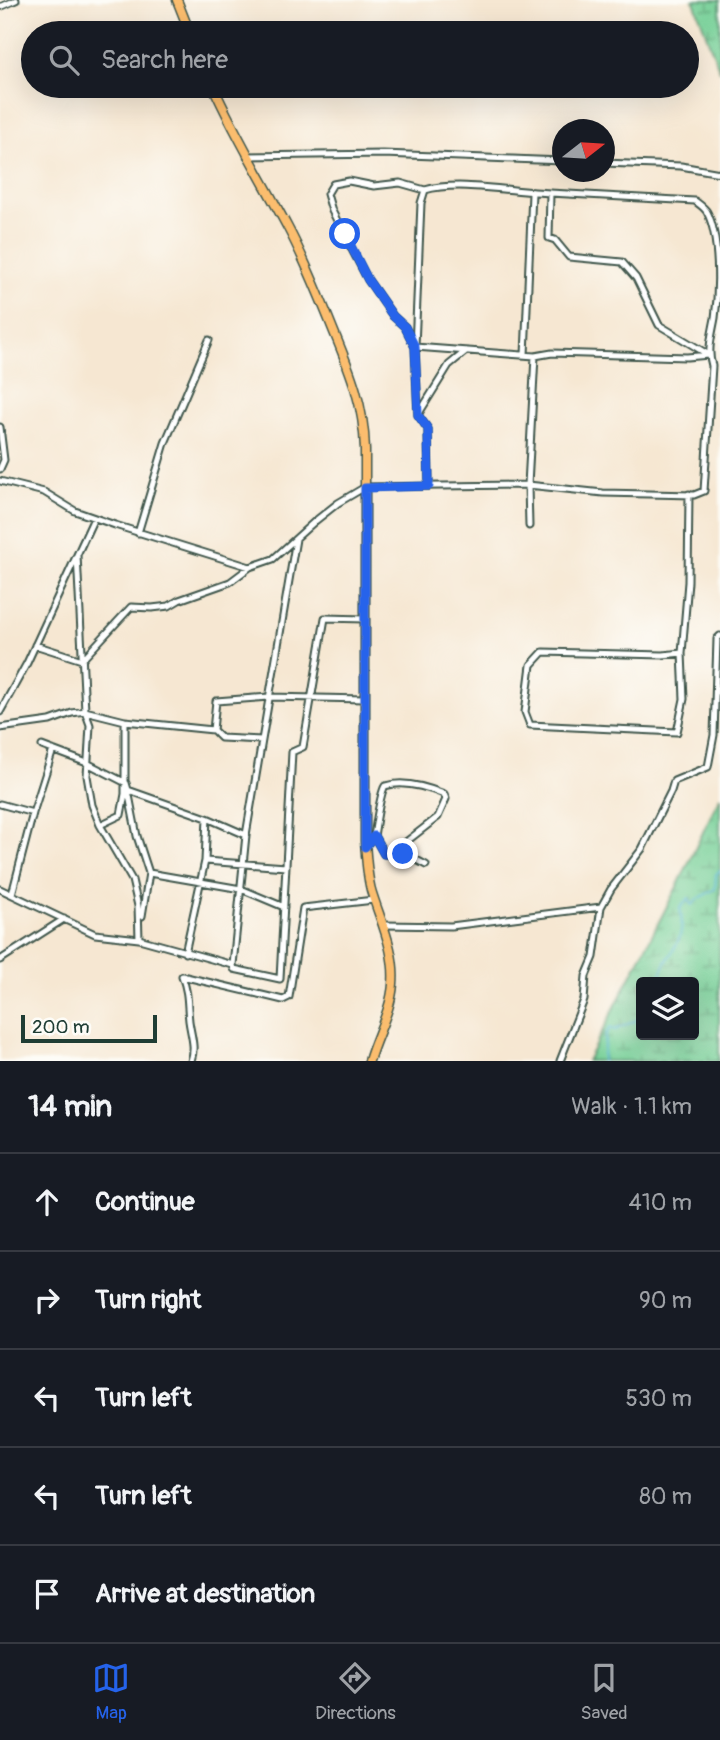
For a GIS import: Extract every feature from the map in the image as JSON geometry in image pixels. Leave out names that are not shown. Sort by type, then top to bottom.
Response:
[{"type":"main road","points":[[177,0],[185,21]]},
{"type":"main road","points":[[219,98],[301,255],[360,398],[365,488],[365,847],[374,900],[384,925],[392,962],[393,984],[382,1031],[369,1061]]},
{"type":"street","points":[[0,7],[16,0]]},
{"type":"street","points":[[247,156],[383,155],[552,161]]},
{"type":"street","points":[[615,163],[681,166],[720,173]]},
{"type":"street","points":[[82,660],[131,607],[169,606],[230,582],[250,567],[273,559],[338,503],[365,488],[528,485],[603,493],[694,495],[704,491],[712,366],[709,355],[719,291],[718,251],[715,230],[707,211],[695,201],[532,193],[456,186],[425,190],[400,183],[374,186],[349,181],[333,184],[327,194],[332,211],[368,280],[393,316],[405,327],[415,347]]},
{"type":"street","points":[[425,190],[421,203],[415,347],[418,415],[428,429],[429,486]]},
{"type":"street","points":[[525,355],[532,193]]},
{"type":"street","points":[[550,193],[550,238],[555,240],[569,257],[622,262],[636,278],[659,325],[709,355]]},
{"type":"street","points":[[138,533],[165,443],[209,340]]},
{"type":"street","points":[[415,347],[535,356],[709,355]]},
{"type":"street","points":[[418,415],[449,365],[466,351]]},
{"type":"street","points":[[529,526],[528,485],[535,356]]},
{"type":"street","points":[[0,427],[5,460],[0,469]]},
{"type":"street","points":[[0,481],[44,492],[75,511],[94,518],[250,567]]},
{"type":"street","points":[[682,653],[663,655],[543,652],[531,665],[525,712],[530,725],[677,733],[684,699],[682,653],[688,582],[690,494]]},
{"type":"street","points":[[0,712],[35,645],[94,518]]},
{"type":"street","points":[[233,965],[246,835],[296,539]]},
{"type":"street","points":[[77,555],[85,711],[90,725],[87,776],[92,805],[100,825],[132,880],[138,906],[139,939]]},
{"type":"street","points":[[0,889],[95,934],[139,939],[233,965],[233,968],[280,979],[292,752],[303,747],[325,618],[365,619]]},
{"type":"street","points":[[560,1061],[566,1040],[584,1000],[586,976],[594,957],[601,907],[611,889],[642,849],[674,781],[708,767],[714,735],[717,639],[720,636]]},
{"type":"street","points":[[35,645],[82,660]]},
{"type":"street","points":[[213,730],[216,701],[269,697],[365,699]]},
{"type":"street","points":[[0,728],[50,721],[85,711],[125,721],[213,730],[221,738],[262,740]]},
{"type":"street","points":[[125,721],[127,787],[137,836],[149,873],[139,939]]},
{"type":"street","points":[[42,746],[87,763],[127,787],[246,835]]},
{"type":"street","points":[[12,894],[53,750]]},
{"type":"street","points":[[365,847],[374,836],[385,786],[393,783],[422,786],[444,794],[446,799],[438,817],[393,852]]},
{"type":"street","points":[[100,825],[121,815],[127,787]]},
{"type":"street","points":[[0,804],[33,813]]},
{"type":"street","points":[[185,953],[205,861],[207,818]]},
{"type":"street","points":[[374,836],[384,854],[405,854],[426,865]]},
{"type":"street","points":[[205,861],[286,867]]},
{"type":"street","points":[[149,873],[241,889],[284,907]]},
{"type":"street","points":[[191,1061],[194,1050],[189,1021],[189,997],[182,976],[283,1000],[289,997],[303,908],[374,900]]},
{"type":"street","points":[[384,925],[451,926],[601,907]]},
{"type":"street","points":[[0,960],[64,919]]},
{"type":"green space","points":[[693,0],[720,0],[720,72],[695,4]]},
{"type":"green space","points":[[720,796],[719,1061],[587,1061],[680,881]]},
{"type":"waterway","points":[[660,977],[681,932],[680,908],[689,898],[693,905],[696,900],[715,889],[716,874],[720,871]]},
{"type":"waterway","points":[[602,1061],[606,1034],[610,1028],[615,1030],[636,1020]]},
{"type":"route","points":[[345,234],[368,280],[393,316],[405,327],[415,347],[418,415],[428,429],[429,486],[365,488],[365,847],[375,836],[384,854],[403,854]]}]
